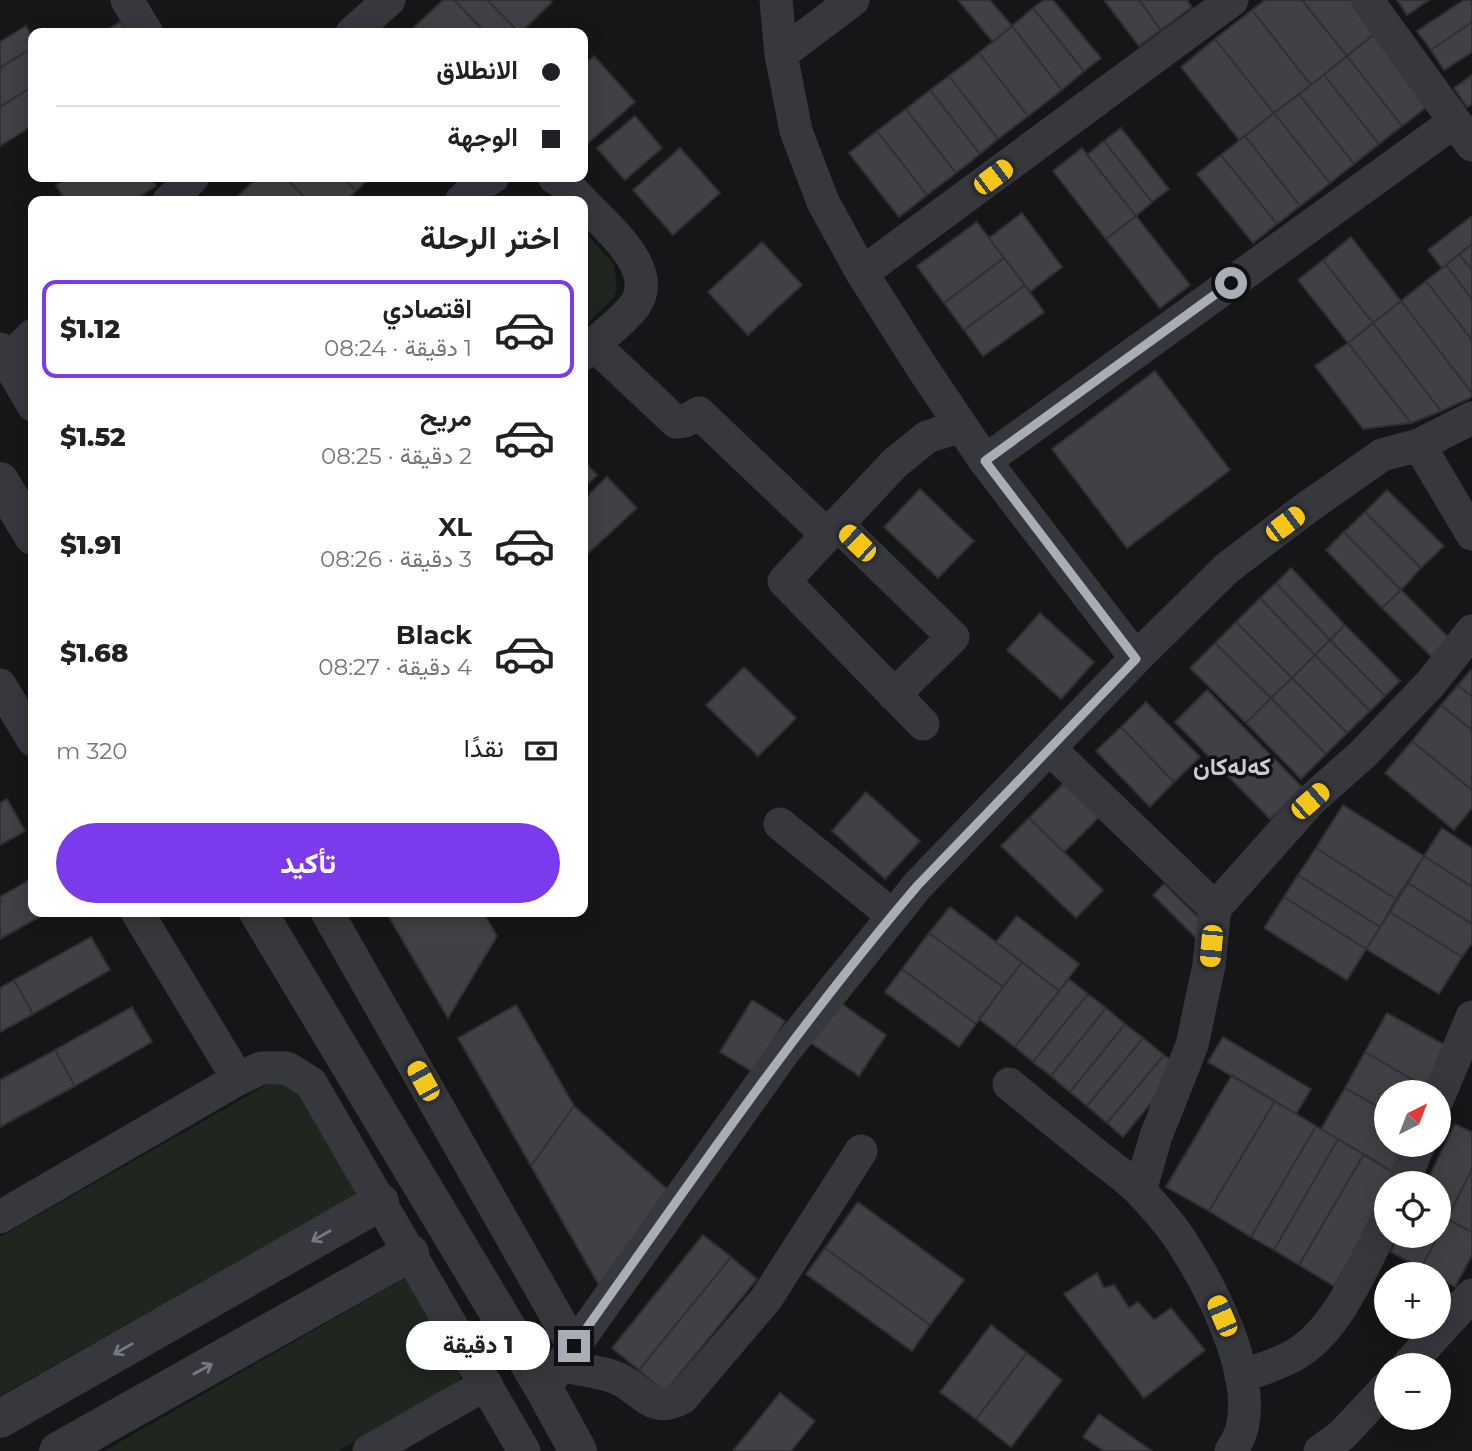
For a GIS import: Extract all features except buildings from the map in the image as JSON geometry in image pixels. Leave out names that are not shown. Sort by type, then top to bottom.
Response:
[{"type":"street","points":[[127,0],[144,28]]},
{"type":"street","points":[[358,28],[389,0]]},
{"type":"street","points":[[776,0],[781,54],[800,143],[823,202],[862,273],[961,426],[1136,659]]},
{"type":"street","points":[[781,54],[853,0]]},
{"type":"street","points":[[862,273],[1231,0]]},
{"type":"street","points":[[985,461],[1463,133],[1367,0]]},
{"type":"street","points":[[174,196],[188,182]]},
{"type":"street","points":[[466,196],[484,182]]},
{"type":"street","points":[[562,182],[577,196]]},
{"type":"street","points":[[588,208],[636,260],[642,290],[635,306],[588,349],[676,422],[685,421],[699,413],[953,637],[894,695]]},
{"type":"street","points":[[28,338],[4,355],[28,396]]},
{"type":"street","points":[[559,1367],[783,1053],[918,885],[1136,659],[1236,561],[1382,455],[1419,445],[1472,418]]},
{"type":"street","points":[[923,724],[784,580],[895,463],[927,437],[961,426]]},
{"type":"street","points":[[1419,445],[1472,534]]},
{"type":"street","points":[[0,481],[28,528]]},
{"type":"street","points":[[1140,1191],[1156,1136],[1192,1045],[1209,965],[1214,908],[1310,801],[1364,753],[1432,683],[1472,631]]},
{"type":"street","points":[[0,685],[28,732]]},
{"type":"street","points":[[1050,750],[1214,908]]},
{"type":"street","points":[[780,824],[892,915]]},
{"type":"street","points":[[140,917],[238,1079]]},
{"type":"street","points":[[261,917],[559,1367],[619,1378],[657,1404],[666,1404],[682,1398],[766,1299],[861,1151]]},
{"type":"street","points":[[330,917],[559,1367],[578,1451]]},
{"type":"street","points":[[1446,1080],[1472,1017]]},
{"type":"street","points":[[0,1217],[238,1079],[261,1068],[287,1068],[311,1083],[524,1451]]},
{"type":"street","points":[[1009,1084],[1140,1191],[1184,1244],[1213,1295],[1231,1338],[1241,1376],[1245,1416],[1239,1440],[1231,1451]]},
{"type":"street","points":[[0,1419],[380,1202]]},
{"type":"street","points":[[1241,1376],[1297,1354],[1321,1334],[1349,1293],[1374,1244]]},
{"type":"street","points":[[58,1451],[410,1253]]},
{"type":"street","points":[[1419,1353],[1472,1295]]},
{"type":"street","points":[[369,1451],[486,1384]]},
{"type":"street","points":[[1320,1451],[1342,1436],[1374,1401]]},
{"type":"shaded area","points":[[588,235],[614,265],[617,289],[614,297],[588,323]]},
{"type":"shaded area","points":[[272,1082],[283,1082],[298,1089],[356,1191],[353,1196],[0,1396],[0,1237]]},
{"type":"shaded area","points":[[405,1278],[462,1364],[461,1377],[451,1387],[338,1451],[104,1451]]},
{"type":"district","name":"کەلەکان","points":[[1232,766]]},
{"type":"route","points":[[574,1346],[783,1053],[892,915],[1136,659],[985,461],[1231,283]]}]
